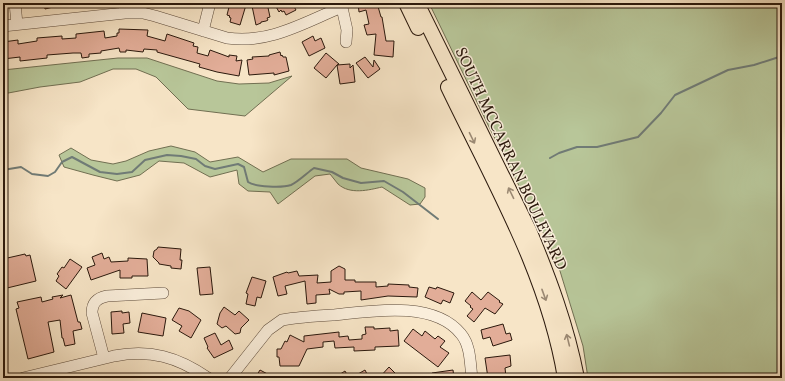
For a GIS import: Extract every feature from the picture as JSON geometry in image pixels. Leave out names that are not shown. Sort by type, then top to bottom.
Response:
[{"type":"main road","name":"SOUTH MCCARRAN BOULEVARD","points":[[406,3],[528,254],[548,307],[562,359],[565,378]]},
{"type":"main road","name":"SOUTH MCCARRAN BOULEVARD","points":[[416,3],[529,230],[561,314],[577,378]]},
{"type":"street","points":[[15,3],[17,24]]},
{"type":"street","points":[[203,31],[210,3]]},
{"type":"street","points":[[3,26],[124,8],[203,31],[237,39],[260,39],[278,34],[341,5],[346,30],[346,42]]},
{"type":"street","points":[[104,358],[92,313],[95,302],[98,299],[107,296],[163,293]]},
{"type":"street","points":[[230,378],[268,330],[282,320],[394,310],[424,314],[445,321],[457,329],[467,345],[472,378]]},
{"type":"street","points":[[23,378],[104,358],[143,353],[157,355],[184,363],[208,378]]},
{"type":"green space","points":[[429,3],[782,3],[782,378],[588,378],[583,346],[556,258],[490,129]]},
{"type":"green space","points":[[118,58],[147,58],[217,81],[239,84],[269,83],[292,76],[245,116],[188,109],[156,77],[136,69],[113,69],[80,82],[40,87],[3,94],[3,70]]},
{"type":"green space","points":[[171,146],[195,152],[210,162],[238,157],[263,172],[291,159],[347,159],[361,168],[408,179],[425,188],[425,197],[420,204],[410,205],[382,187],[360,191],[348,190],[338,184],[330,174],[315,176],[278,204],[270,192],[248,191],[239,184],[237,170],[210,177],[184,163],[159,161],[140,175],[117,181],[64,167],[59,155],[71,148],[91,160],[113,164],[126,161],[149,151]]},
{"type":"building","points":[[44,3],[61,3],[61,5],[45,9]]},
{"type":"building","points":[[230,3],[246,5],[240,25],[230,22],[231,18],[227,15]]},
{"type":"building","points":[[267,3],[270,17],[267,18],[268,20],[256,25],[252,6]]},
{"type":"building","points":[[274,3],[292,3],[296,10],[286,15],[284,11],[282,12],[281,10],[279,12]]},
{"type":"building","points":[[358,3],[377,3],[382,17],[386,41],[394,41],[393,57],[374,55],[376,34],[367,35],[364,25],[369,24],[366,10],[359,12]]},
{"type":"building","points":[[119,29],[148,30],[147,36],[165,41],[167,34],[194,43],[193,46],[198,47],[197,53],[208,56],[210,50],[229,57],[229,55],[237,56],[236,61],[242,60],[239,76],[199,67],[200,64],[157,52],[157,50],[144,49],[143,52],[126,50],[126,52],[120,52],[119,48],[101,51],[101,53],[89,54],[89,57],[82,58],[81,53],[73,53],[47,55],[47,58],[20,61],[20,57],[3,59],[3,42],[18,40],[18,44],[37,41],[37,38],[62,36],[62,39],[76,38],[76,34],[104,31],[105,38],[117,36]]},
{"type":"building","points":[[313,36],[315,41],[321,38],[325,48],[309,56],[302,42]]},
{"type":"building","points":[[280,52],[281,56],[286,57],[289,71],[274,75],[274,73],[249,75],[247,60],[253,59],[252,57],[269,56]]},
{"type":"building","points":[[326,53],[339,64],[326,78],[314,68]]},
{"type":"building","points":[[365,57],[373,67],[374,60],[380,69],[368,78],[356,63]]},
{"type":"building","points":[[350,64],[350,68],[353,65],[355,82],[340,84],[337,65]]},
{"type":"building","points":[[158,247],[181,249],[181,269],[171,268],[171,266],[159,264],[153,257],[154,251]]},
{"type":"building","points":[[102,253],[104,259],[109,257],[111,262],[128,261],[128,258],[147,259],[148,276],[120,278],[120,270],[91,280],[87,268],[95,265],[92,257]]},
{"type":"building","points":[[25,254],[26,256],[30,255],[36,281],[3,289],[3,259]]},
{"type":"building","points":[[70,259],[82,267],[66,289],[56,281],[59,276],[57,274],[62,267],[64,268]]},
{"type":"building","points":[[339,266],[345,269],[345,280],[355,280],[355,282],[376,282],[376,287],[388,286],[388,284],[409,285],[409,287],[418,288],[417,297],[388,296],[361,300],[361,291],[344,292],[344,294],[339,294],[329,289],[330,294],[316,295],[316,303],[307,304],[305,281],[285,286],[287,294],[278,296],[273,277],[287,272],[297,271],[299,276],[318,275],[317,283],[331,282],[331,271]]},
{"type":"building","points":[[210,267],[213,294],[200,295],[197,268]]},
{"type":"building","points":[[252,277],[266,281],[261,298],[257,297],[255,306],[246,304],[248,294],[246,293]]},
{"type":"building","points":[[429,287],[436,289],[437,287],[454,293],[450,303],[443,300],[441,304],[425,297]]},
{"type":"building","points":[[472,292],[481,300],[488,292],[503,304],[495,314],[485,308],[474,322],[467,316],[473,309],[465,301]]},
{"type":"building","points":[[63,295],[60,298],[71,295],[78,322],[80,322],[82,329],[73,331],[75,344],[65,346],[62,338],[60,320],[48,322],[54,352],[28,359],[16,309],[19,308],[17,302],[41,297],[42,302],[53,299],[52,297]]},
{"type":"building","points":[[224,307],[235,315],[239,311],[249,320],[241,328],[240,333],[235,334],[226,326],[222,328],[217,324],[220,313]]},
{"type":"building","points":[[179,308],[189,311],[201,320],[191,338],[179,331],[182,326],[172,320]]},
{"type":"building","points":[[122,311],[122,313],[129,312],[130,323],[123,324],[124,333],[112,334],[111,312]]},
{"type":"building","points":[[142,313],[166,318],[163,336],[138,332]]},
{"type":"building","points":[[503,324],[506,334],[510,333],[512,340],[493,346],[490,337],[483,339],[481,330]]},
{"type":"building","points":[[365,327],[374,327],[374,329],[390,328],[390,331],[398,330],[399,346],[375,347],[375,350],[354,351],[354,347],[335,348],[334,341],[323,342],[323,347],[307,349],[299,366],[280,366],[279,357],[277,357],[277,349],[281,349],[285,341],[287,342],[290,335],[304,342],[304,336],[339,332],[339,337],[348,336],[349,340],[362,339],[362,335],[366,334]]},
{"type":"building","points":[[413,329],[422,336],[425,331],[435,339],[438,336],[445,341],[440,347],[449,353],[438,367],[404,341]]},
{"type":"building","points":[[215,333],[221,345],[229,340],[233,349],[214,358],[207,348],[208,347],[204,338]]},
{"type":"building","points":[[510,355],[511,366],[505,368],[506,377],[488,378],[485,358]]},
{"type":"building","points":[[389,367],[400,378],[379,378]]},
{"type":"building","points":[[260,370],[275,378],[255,378]]},
{"type":"building","points":[[365,370],[369,378],[351,378]]},
{"type":"building","points":[[453,370],[454,378],[433,378],[432,373]]},
{"type":"building","points":[[345,371],[349,378],[334,378]]},
{"type":"waterway","points":[[550,158],[559,153],[577,147],[597,147],[638,137],[661,113],[675,95],[728,70],[754,65],[782,57]]},
{"type":"waterway","points":[[3,170],[21,167],[32,174],[48,176],[55,172],[62,162],[72,157],[100,172],[117,174],[132,172],[145,160],[167,155],[196,159],[205,166],[215,169],[238,164],[244,167],[248,182],[251,184],[275,187],[291,185],[314,168],[332,172],[343,178],[361,183],[384,181],[403,192],[438,219]]}]
